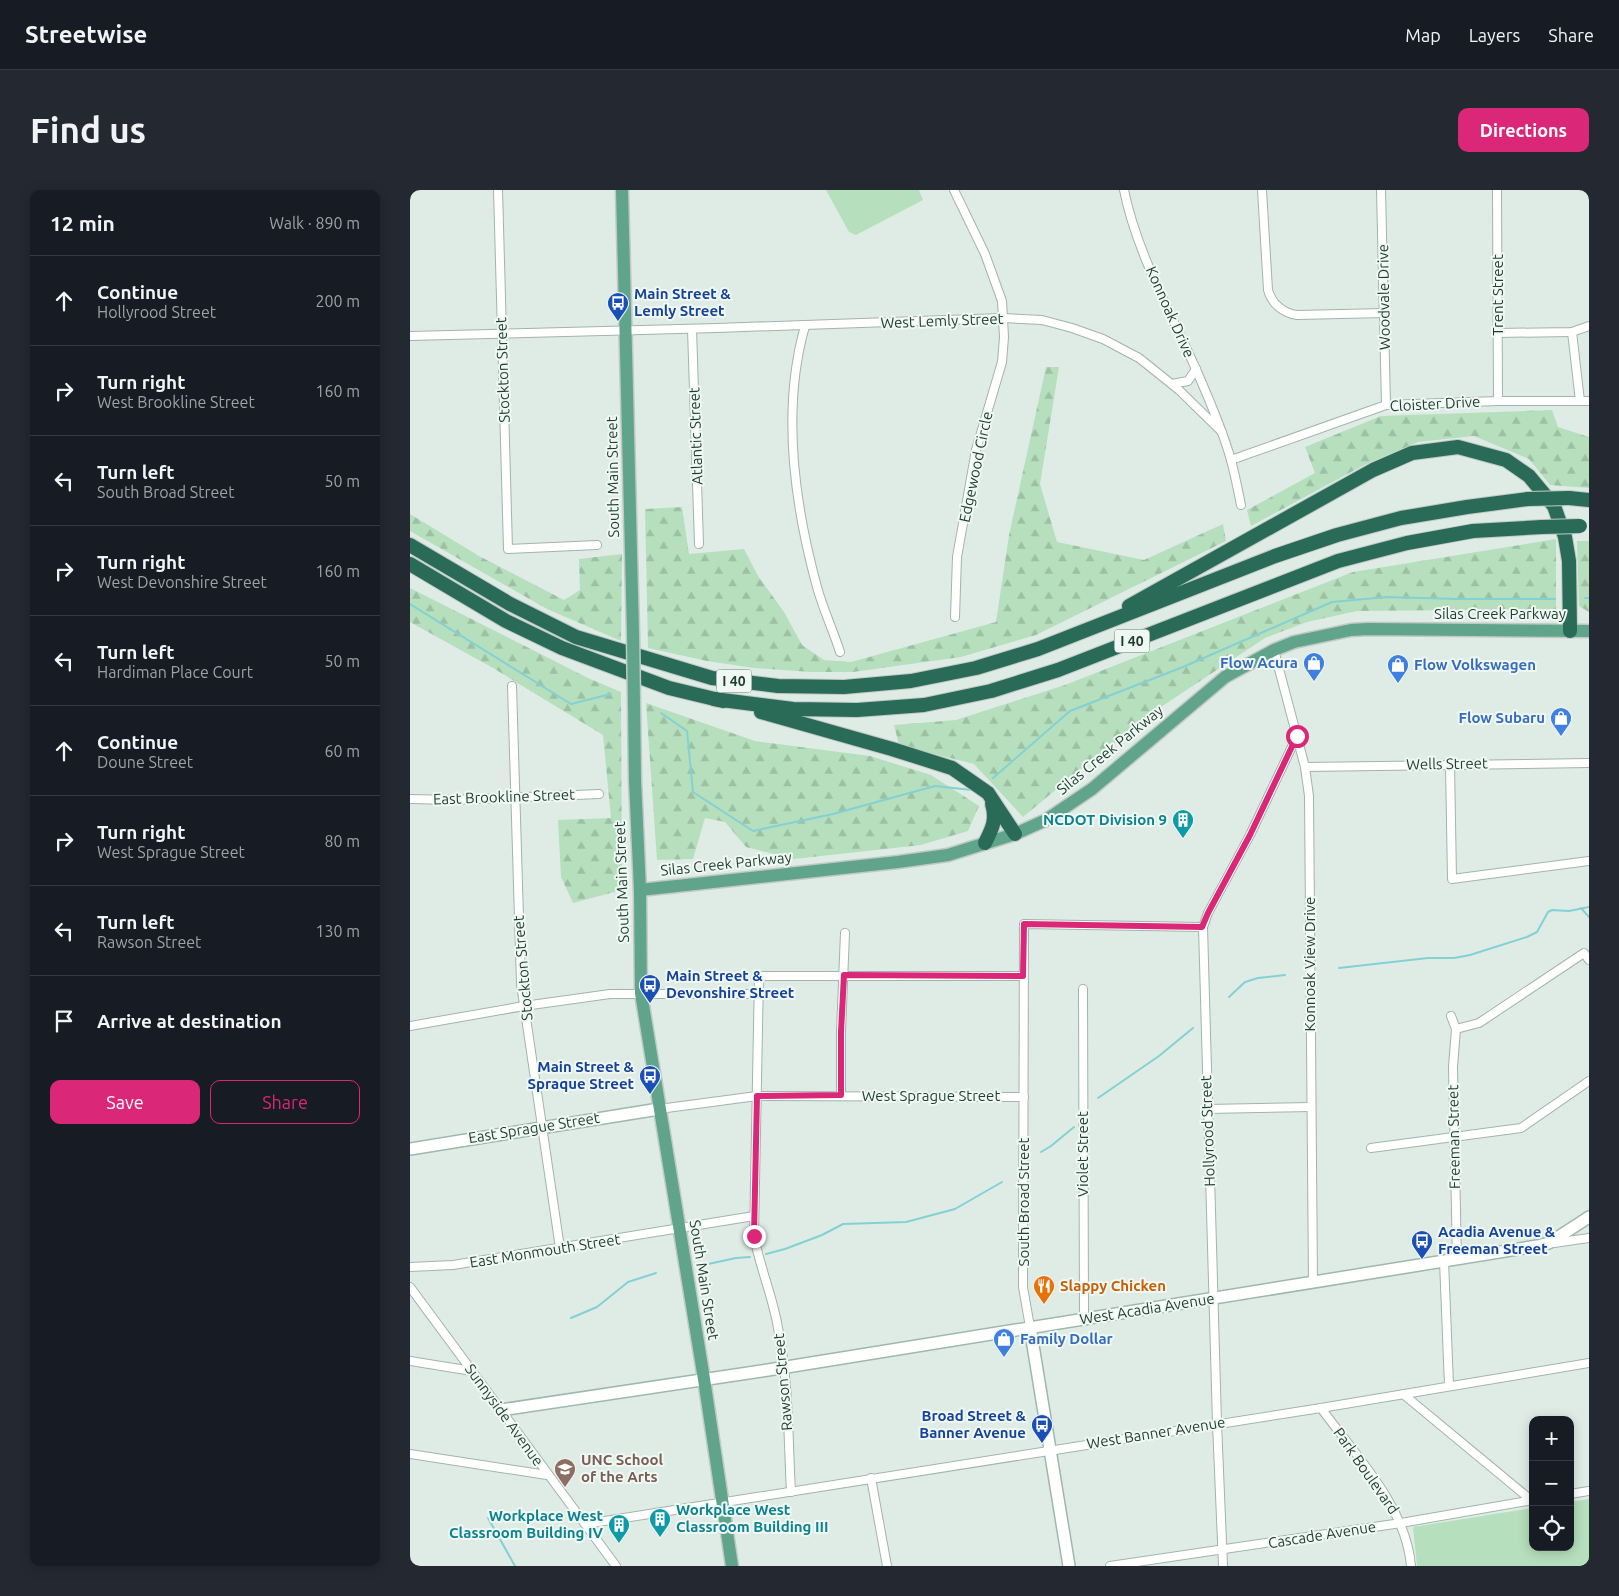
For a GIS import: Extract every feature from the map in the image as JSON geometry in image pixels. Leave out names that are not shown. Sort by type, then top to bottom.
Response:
[{"type":"highway","points":[[1080,633],[1373,470],[1412,453],[1458,447],[1506,460],[1529,476],[1554,506],[1565,537],[1569,561],[1570,631]]},
{"type":"highway","name":"I 40","points":[[410,545],[510,604],[576,637],[712,678],[788,686],[844,687],[911,681],[976,668],[1038,649],[1275,556],[1337,535],[1401,518],[1467,506],[1528,499],[1569,498],[1589,500]]},
{"type":"highway","name":"I 40","points":[[410,564],[506,621],[562,648],[669,688],[714,699],[793,709],[857,710],[924,705],[991,691],[1058,670],[1338,561],[1407,543],[1473,531],[1584,526]]},
{"type":"highway","points":[[714,699],[892,749],[952,768],[988,794],[1015,834]]},
{"type":"highway","points":[[985,843],[994,826],[995,814],[988,794]]},
{"type":"main road","name":"South Main Street","points":[[622,190],[634,704],[634,780],[640,890],[641,993],[658,1109],[680,1229],[704,1379],[732,1566]]},
{"type":"main road","name":"Silas Creek Parkway","points":[[640,890],[948,855],[1015,834],[1046,820],[1092,789],[1224,677],[1274,650],[1294,642],[1351,630],[1589,631]]},
{"type":"street","name":"Stockton Street","points":[[498,190],[508,549],[597,545]]},
{"type":"street","name":"Edgewood Circle","points":[[954,190],[985,254],[1002,301],[1004,337],[1002,362],[976,450],[957,557],[955,617]]},
{"type":"street","name":"Konnoak Drive","points":[[1124,190],[1128,207],[1153,276],[1222,432],[1242,505]]},
{"type":"street","points":[[1262,190],[1268,290],[1274,302],[1287,313],[1297,314],[1385,313]]},
{"type":"street","name":"Woodvale Drive","points":[[1381,190],[1386,405]]},
{"type":"street","name":"Trent Street","points":[[1497,190],[1498,401]]},
{"type":"street","name":"West Lemly Street","points":[[410,336],[804,326],[1003,318],[1042,320],[1103,338],[1140,358],[1172,384],[1222,432]]},
{"type":"street","points":[[804,326],[798,350],[792,396],[791,442],[805,536],[817,588],[840,652]]},
{"type":"street","points":[[1498,333],[1572,335],[1589,326]]},
{"type":"street","name":"Atlantic Street","points":[[692,329],[699,544]]},
{"type":"street","points":[[1572,335],[1580,401]]},
{"type":"street","points":[[1172,384],[1188,381],[1196,370]]},
{"type":"street","name":"Cloister Drive","points":[[1231,460],[1386,405],[1498,401],[1589,401]]},
{"type":"street","name":"Konnoak View Drive","points":[[1274,650],[1305,767],[1309,796],[1312,1283]]},
{"type":"street","name":"Stockton Street","points":[[512,686],[519,947],[524,1006],[560,1248]]},
{"type":"street","name":"Hollyrood Street","points":[[1223,1549],[1217,1423],[1202,927],[1250,835],[1297,736]]},
{"type":"street","name":"Wells Street","points":[[1305,767],[1589,763]]},
{"type":"street","points":[[1450,764],[1452,879],[1589,861]]},
{"type":"street","name":"East Brookline Street","points":[[410,799],[453,800],[599,794]]},
{"type":"street","name":"South Broad Street","points":[[1068,1566],[1023,1287],[1024,924],[1202,927]]},
{"type":"street","points":[[841,1095],[841,1032],[845,933]]},
{"type":"street","points":[[1456,1029],[1479,1023],[1584,953],[1589,960]]},
{"type":"street","points":[[844,975],[1023,976]]},
{"type":"street","name":"Rawson Street","points":[[791,1492],[785,1367],[774,1305],[758,1256],[754,1236],[759,976],[844,975]]},
{"type":"street","name":"Violet Street","points":[[1083,989],[1084,1318]]},
{"type":"street","points":[[410,1026],[524,1006],[610,994],[758,994]]},
{"type":"street","name":"Freeman Street","points":[[1451,1016],[1456,1029],[1453,1067],[1456,1260]]},
{"type":"street","points":[[1371,1148],[1522,1128],[1589,1081]]},
{"type":"street","name":"West Sprague Street","points":[[658,1109],[757,1096],[1024,1097]]},
{"type":"street","points":[[1207,1109],[1311,1107]]},
{"type":"street","name":"East Sprague Street","points":[[410,1149],[542,1126],[658,1109]]},
{"type":"street","name":"East Monmouth Street","points":[[410,1267],[454,1265],[754,1216]]},
{"type":"street","points":[[1549,1243],[1589,1216]]},
{"type":"street","name":"West Acadia Avenue","points":[[501,1410],[785,1367],[1589,1238]]},
{"type":"street","points":[[1444,1261],[1450,1386]]},
{"type":"street","name":"Sunnyside Avenue","points":[[410,1287],[616,1566]]},
{"type":"street","points":[[410,1361],[472,1371]]},
{"type":"street","name":"West Banner Avenue","points":[[586,1524],[1217,1423],[1322,1408],[1589,1362]]},
{"type":"street","points":[[1403,1394],[1529,1498]]},
{"type":"street","name":"Park Boulevard","points":[[1322,1408],[1387,1497],[1401,1523],[1411,1566]]},
{"type":"street","points":[[410,1454],[548,1475]]},
{"type":"street","points":[[871,1478],[887,1566]]},
{"type":"street","points":[[1574,1493],[1589,1491]]},
{"type":"street","name":"Cascade Avenue","points":[[1110,1566],[1401,1523],[1529,1501]]},
{"type":"street","points":[[1223,1549],[1223,1566]]},
{"type":"green space","points":[[826,190],[919,190],[923,200],[856,235],[849,232]]},
{"type":"green space","points":[[1046,367],[1059,367],[1040,484],[1057,542],[1144,560],[1223,524],[1226,541],[1036,635],[961,657],[853,672],[811,672],[754,668],[707,661],[648,648],[645,509],[682,507],[689,554],[744,549],[758,576],[784,612],[802,645],[824,660],[851,662],[996,622],[1009,535]]},
{"type":"green space","points":[[1552,410],[1558,427],[1589,437],[1589,488],[1550,485],[1529,459],[1474,436],[1418,442],[1364,465],[1251,526],[1247,510],[1315,473],[1305,447],[1381,416]]},
{"type":"green space","points":[[410,514],[479,556],[564,600],[580,590],[579,559],[622,554],[621,641],[547,609],[410,531]]},
{"type":"green space","points":[[1556,539],[1556,609],[1357,611],[1307,622],[1265,638],[1164,705],[1023,817],[974,764],[899,745],[894,725],[956,720],[1065,685],[1353,572]]},
{"type":"green space","points":[[1577,541],[1589,541],[1589,612],[1579,606]]},
{"type":"green space","points":[[410,588],[588,678],[621,692],[622,890],[573,903],[561,877],[558,820],[611,818],[603,735],[493,668],[410,622]]},
{"type":"green space","points":[[646,703],[755,741],[870,756],[931,775],[979,806],[968,831],[921,845],[794,859],[746,847],[725,822],[705,818],[693,859],[657,860]]},
{"type":"green space","points":[[1589,1499],[1589,1566],[1417,1566],[1413,1527],[1529,1509],[1529,1551],[1574,1551],[1574,1501]]},
{"type":"waterway","points":[[993,778],[1070,711],[1183,667],[1332,602],[1386,597],[1555,599]]},
{"type":"waterway","points":[[410,604],[571,704],[611,694]]},
{"type":"waterway","points":[[661,713],[687,731],[693,792],[753,831],[833,814],[935,786],[972,790]]},
{"type":"waterway","points":[[1339,968],[1470,955],[1537,932],[1548,912],[1552,910],[1569,911],[1589,907]]},
{"type":"waterway","points":[[1581,908],[1589,917]]},
{"type":"waterway","points":[[1229,997],[1245,982],[1258,978],[1285,975]]},
{"type":"waterway","points":[[1098,1098],[1159,1056],[1193,1028]]},
{"type":"waterway","points":[[1041,1152],[1074,1127]]},
{"type":"waterway","points":[[766,1254],[822,1235],[843,1224],[906,1222],[955,1209],[1002,1182]]},
{"type":"waterway","points":[[699,1266],[750,1257]]},
{"type":"waterway","points":[[571,1318],[597,1307],[628,1282],[656,1273]]},
{"type":"waterway","points":[[488,1518],[515,1566]]},
{"type":"place","name":"Main Street & Lemly Street","points":[[618,322]]},
{"type":"place","name":"Flow Acura","points":[[1314,682]]},
{"type":"place","name":"Flow Volkswagen","points":[[1398,684]]},
{"type":"place","name":"Flow Subaru","points":[[1561,737]]},
{"type":"place","name":"NCDOT Division 9","points":[[1183,839]]},
{"type":"place","name":"Main Street & Devonshire Street","points":[[650,1004]]},
{"type":"place","name":"Main Street & Spraque Street","points":[[650,1095]]},
{"type":"place","name":"Acadia Avenue & Freeman Street","points":[[1422,1260]]},
{"type":"place","name":"Slappy Chicken","points":[[1044,1305]]},
{"type":"place","name":"Family Dollar","points":[[1004,1358]]},
{"type":"place","name":"Broad Street & Banner Avenue","points":[[1042,1444]]},
{"type":"place","name":"UNC School of the Arts","points":[[565,1488]]},
{"type":"place","name":"Workplace West Classroom Building III","points":[[660,1538]]},
{"type":"place","name":"Workplace West Classroom Building IV","points":[[619,1544]]},
{"type":"route","points":[[754,1236],[757,1096],[841,1095],[841,1032],[844,975],[1023,976],[1024,924],[1202,927],[1250,835],[1297,736]]}]
